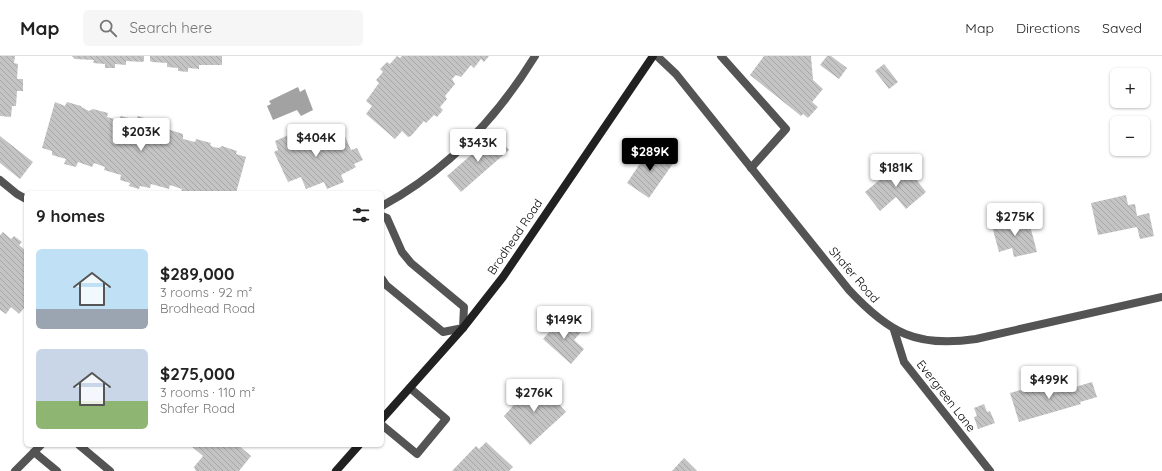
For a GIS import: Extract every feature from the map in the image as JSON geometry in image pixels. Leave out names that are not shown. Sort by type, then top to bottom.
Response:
[{"type":"main road","name":"Brodhead Road","points":[[384,418],[463,328],[503,276],[653,56]]},
{"type":"main road","points":[[336,471],[357,447]]},
{"type":"street","points":[[384,205],[418,183],[472,138],[498,109],[535,56]]},
{"type":"street","name":"Shafer Road","points":[[657,56],[676,74],[849,290],[868,311],[894,330],[908,336],[928,341],[952,343],[976,339],[1162,297]]},
{"type":"street","points":[[721,56],[786,129],[752,168]]},
{"type":"street","points":[[0,180],[24,198]]},
{"type":"street","points":[[384,217],[387,218],[402,252],[411,263],[464,308],[463,328],[443,332],[384,282]]},
{"type":"street","name":"Evergreen Lane","points":[[894,330],[904,362],[990,471]]},
{"type":"street","points":[[384,427],[417,454],[446,419],[410,388]]},
{"type":"street","points":[[15,471],[39,447]]},
{"type":"street","points":[[81,447],[110,471]]},
{"type":"street","points":[[34,452],[57,471]]},
{"type":"shaded area","points":[[298,87],[300,92],[305,89],[313,110],[301,116],[297,110],[273,120],[267,106],[271,104],[269,101]]},
{"type":"building","points":[[0,56],[15,56],[14,63],[18,64],[17,79],[23,79],[23,91],[17,91],[16,106],[12,106],[11,117],[0,116]]},
{"type":"building","points":[[72,56],[144,56],[144,61],[126,61],[126,65],[115,64],[115,68],[105,68],[105,64],[93,63],[94,60],[75,59]]},
{"type":"building","points":[[150,56],[222,56],[222,65],[199,65],[199,69],[188,68],[188,72],[178,71],[178,68],[167,67],[167,63],[150,61]]},
{"type":"building","points":[[397,56],[400,58],[402,56],[489,56],[484,62],[481,59],[474,68],[471,65],[461,77],[456,75],[452,79],[455,84],[445,96],[447,99],[440,107],[443,110],[437,117],[434,115],[426,123],[424,121],[411,136],[408,137],[402,131],[395,139],[366,114],[372,106],[366,101],[379,83],[376,80],[383,72],[380,69],[387,62],[390,64]]},
{"type":"building","points":[[764,56],[811,56],[813,80],[823,89],[812,102],[818,107],[808,118],[803,114],[801,116],[750,75]]},
{"type":"building","points":[[827,56],[831,56],[847,68],[839,79],[820,65]]},
{"type":"building","points":[[884,64],[898,82],[889,89],[875,71]]},
{"type":"building","points":[[55,102],[65,106],[67,102],[81,106],[89,111],[93,109],[108,113],[107,117],[118,120],[121,116],[136,120],[138,116],[151,120],[150,124],[154,125],[155,121],[168,125],[167,129],[183,134],[183,139],[195,142],[196,139],[211,143],[210,145],[213,147],[219,148],[222,146],[237,151],[236,154],[246,157],[237,191],[181,191],[182,189],[170,185],[169,189],[151,184],[150,188],[140,186],[139,189],[129,186],[130,183],[120,180],[121,175],[104,170],[105,167],[94,163],[92,167],[78,162],[76,167],[64,164],[66,159],[52,155],[52,151],[42,148]]},
{"type":"building","points":[[331,127],[336,138],[344,134],[351,150],[357,148],[363,160],[354,164],[356,167],[341,175],[344,182],[327,189],[324,182],[306,189],[301,177],[288,182],[274,152],[278,150],[275,141],[298,131],[302,140]]},
{"type":"building","points":[[495,134],[509,150],[461,192],[447,176]]},
{"type":"building","points":[[0,136],[33,162],[20,179],[0,163]]},
{"type":"building","points":[[651,147],[674,162],[649,198],[627,183]]},
{"type":"building","points":[[905,159],[913,170],[910,172],[926,192],[906,209],[896,197],[880,211],[865,192]]},
{"type":"building","points":[[1126,195],[1128,205],[1135,204],[1137,216],[1149,213],[1154,236],[1140,239],[1137,227],[1098,235],[1091,203]]},
{"type":"building","points":[[1028,218],[1037,252],[1014,257],[1012,248],[999,252],[992,226]]},
{"type":"building","points":[[3,232],[11,239],[14,236],[22,242],[19,245],[24,249],[24,308],[19,314],[11,307],[6,314],[0,310],[0,235]]},
{"type":"building","points":[[564,316],[581,332],[574,340],[584,349],[571,364],[543,339],[550,331],[547,329],[553,322],[556,325]]},
{"type":"building","points":[[1052,381],[1055,393],[1092,382],[1097,397],[1080,402],[1081,404],[1019,422],[1010,393]]},
{"type":"building","points":[[538,382],[566,412],[530,445],[504,416],[522,396],[520,394],[527,385],[530,389]]},
{"type":"building","points":[[984,404],[987,412],[990,411],[995,423],[978,429],[974,417],[977,416],[974,408]]},
{"type":"building","points":[[486,442],[513,467],[509,471],[452,471],[476,446],[479,449]]},
{"type":"building","points":[[192,447],[240,447],[251,456],[239,471],[196,471],[194,467],[203,456]]},
{"type":"building","points":[[684,458],[697,471],[672,471]]}]
